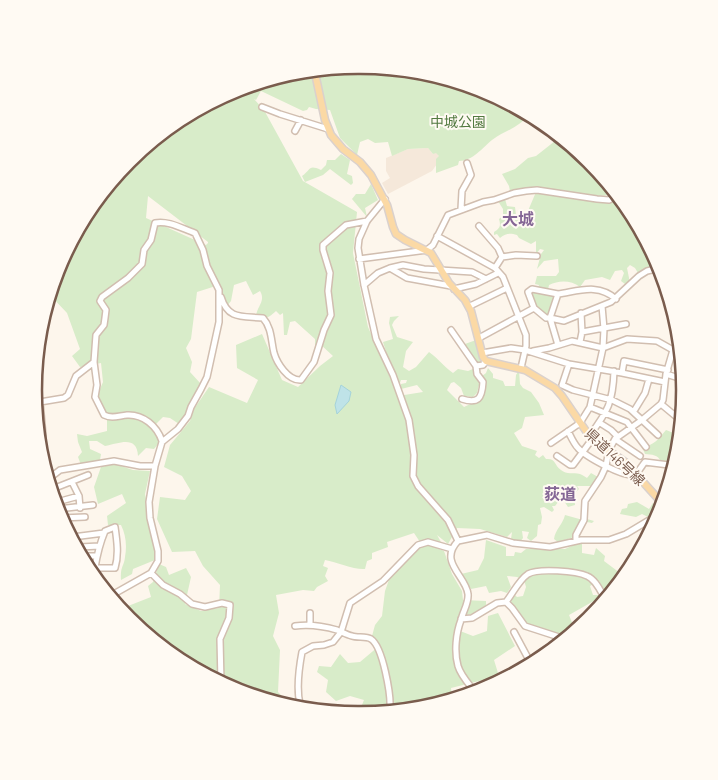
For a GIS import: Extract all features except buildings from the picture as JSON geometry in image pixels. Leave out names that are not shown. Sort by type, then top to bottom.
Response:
[{"type":"main road","points":[[316,76],[328,129],[338,144],[360,162],[371,175],[384,199],[396,234],[427,250],[435,257],[453,287],[470,306],[482,353],[486,361]]},
{"type":"main road","name":"県道146号線","points":[[486,361],[521,368],[557,390],[591,437],[625,462],[657,497]]},
{"type":"street","points":[[262,107],[328,129]]},
{"type":"street","points":[[295,131],[301,120]]},
{"type":"street","points":[[461,210],[462,191],[471,175],[467,163]]},
{"type":"street","points":[[359,259],[427,250],[433,245],[448,216],[483,202],[514,193],[537,190],[597,199],[611,199]]},
{"type":"street","points":[[384,199],[358,239],[359,259],[364,285],[376,339],[409,420],[413,450],[413,476],[418,486],[448,520],[458,541]]},
{"type":"street","points":[[162,441],[154,427],[137,416],[110,418],[104,415],[95,397],[97,378],[94,362],[96,335],[104,326],[106,310],[100,301],[102,297],[128,278],[142,264],[144,250],[151,240],[155,223],[166,222],[195,233],[203,250],[207,266],[219,290],[224,308],[228,312],[265,320],[270,330],[277,359],[288,376],[301,380],[314,362],[323,332],[331,315],[328,292],[330,274],[323,245],[346,225],[368,221]]},
{"type":"street","points":[[390,268],[407,278],[453,287],[476,284],[497,271],[502,257],[498,248],[479,226]]},
{"type":"street","points":[[436,236],[497,271],[503,277],[526,335],[521,368]]},
{"type":"street","points":[[502,257],[516,255],[537,256]]},
{"type":"street","points":[[364,285],[382,271],[403,265],[424,269],[472,272],[486,279]]},
{"type":"street","points":[[616,299],[611,294],[596,288],[558,294],[532,290],[528,292],[534,308],[546,318],[564,321],[616,299],[639,276],[651,270]]},
{"type":"street","points":[[470,306],[507,288]]},
{"type":"street","points":[[116,593],[151,573],[158,561],[158,551],[150,518],[149,502],[154,466],[162,441],[178,429],[188,416],[190,407],[202,390],[219,322],[219,290]]},
{"type":"street","points":[[558,294],[550,318],[558,345]]},
{"type":"street","points":[[551,442],[580,423],[590,407],[602,348],[604,329],[602,306]]},
{"type":"street","points":[[479,338],[534,308]]},
{"type":"street","points":[[580,342],[582,332],[581,313]]},
{"type":"street","points":[[582,332],[626,324]]},
{"type":"street","points":[[451,330],[476,366],[476,374],[483,382],[480,397],[477,400],[471,402],[462,399]]},
{"type":"street","points":[[531,351],[572,341],[602,348],[627,338],[658,341],[673,348]]},
{"type":"street","points":[[482,353],[511,348],[525,350],[569,364],[665,382]]},
{"type":"street","points":[[576,541],[576,535],[584,520],[585,501],[601,477],[606,466],[609,450],[616,438],[642,420],[663,400],[667,372],[673,351]]},
{"type":"street","points":[[476,366],[483,365],[486,361]]},
{"type":"street","points":[[622,373],[624,361],[675,376]]},
{"type":"street","points":[[43,402],[64,398],[68,395],[76,376],[94,362]]},
{"type":"street","points":[[569,364],[562,385],[573,390],[612,400],[634,412],[658,435]]},
{"type":"street","points":[[557,456],[570,465],[574,465],[583,452],[612,400],[614,371]]},
{"type":"street","points":[[634,412],[645,393],[648,379]]},
{"type":"street","points":[[660,404],[674,416]]},
{"type":"street","points":[[590,407],[627,422],[646,447]]},
{"type":"street","points":[[600,423],[611,430],[616,438],[640,456]]},
{"type":"street","points":[[568,431],[578,448],[583,452],[606,466],[631,475],[636,474],[645,462],[666,465]]},
{"type":"street","points":[[54,475],[60,470],[114,461],[140,466],[154,466]]},
{"type":"street","points":[[58,489],[88,475]]},
{"type":"street","points":[[72,482],[79,496],[80,508]]},
{"type":"street","points":[[63,500],[79,496]]},
{"type":"street","points":[[66,509],[93,505]]},
{"type":"street","points":[[70,518],[85,517]]},
{"type":"street","points":[[470,686],[462,675],[458,665],[456,635],[468,594],[455,571],[452,559],[452,549],[458,541],[487,535],[513,544],[550,547],[576,541],[615,539],[647,521]]},
{"type":"street","points":[[78,536],[104,533],[115,528],[117,543],[115,568],[97,568]]},
{"type":"street","points":[[95,565],[99,546],[104,533]]},
{"type":"street","points":[[299,700],[302,652],[313,646],[324,646],[333,642],[341,632],[350,603],[383,581],[418,545],[428,542],[452,549]]},
{"type":"street","points":[[84,547],[99,546]]},
{"type":"street","points":[[90,556],[97,556]]},
{"type":"street","points":[[461,619],[472,618],[497,603],[506,602],[522,580],[528,574],[537,571],[546,570],[588,576],[597,584],[602,593]]},
{"type":"street","points":[[151,573],[162,585],[180,594],[192,604],[205,606],[222,603],[230,605],[228,618],[220,638],[221,675]]},
{"type":"street","points":[[506,602],[525,626],[557,637]]},
{"type":"street","points":[[310,613],[310,624]]},
{"type":"street","points":[[295,626],[310,624],[350,636],[370,638],[374,642],[386,667],[390,705]]},
{"type":"street","points":[[514,632],[528,657]]},
{"type":"shaded area","points":[[428,148],[433,154],[436,152],[440,157],[437,159],[437,164],[432,171],[388,194],[382,183],[390,178],[386,171],[386,158],[408,149]]},
{"type":"green space","name":"中城公園","points":[[338,74],[400,76],[461,90],[499,106],[523,120],[492,140],[469,159],[459,161],[458,165],[436,173],[436,159],[439,156],[436,153],[433,154],[428,148],[408,149],[392,156],[388,142],[375,143],[368,139],[360,142],[357,155],[340,138],[330,110],[309,107],[303,111],[261,91],[256,100],[254,99],[264,110],[303,181],[357,212],[353,253],[368,327],[398,396],[423,392],[417,385],[401,389],[401,384],[406,383],[407,380],[401,380],[400,383],[396,383],[383,342],[393,339],[389,323],[390,317],[399,316],[392,325],[397,337],[413,342],[406,351],[403,367],[409,371],[416,367],[429,352],[453,373],[458,369],[468,371],[473,369],[480,381],[477,393],[473,397],[464,396],[461,388],[454,382],[451,383],[447,390],[464,407],[479,400],[482,376],[488,368],[493,374],[493,378],[503,381],[505,386],[515,386],[516,375],[519,370],[520,384],[531,392],[539,403],[544,415],[525,417],[522,428],[514,433],[522,446],[537,451],[535,455],[539,458],[543,455],[546,459],[552,460],[563,472],[580,474],[587,478],[591,473],[598,477],[591,486],[577,486],[579,489],[574,494],[575,505],[568,507],[564,501],[559,501],[555,506],[552,506],[554,510],[552,512],[544,507],[540,508],[541,524],[538,525],[537,536],[531,541],[527,538],[529,532],[522,531],[523,538],[520,542],[511,539],[512,532],[507,537],[480,529],[457,528],[448,544],[437,535],[441,542],[428,540],[420,542],[414,533],[387,542],[388,547],[372,553],[372,559],[367,561],[365,569],[325,560],[323,566],[328,568],[325,576],[328,581],[317,587],[314,591],[303,590],[276,595],[279,613],[273,636],[280,650],[278,692],[283,697],[257,690],[219,674],[183,653],[150,628],[128,606],[151,597],[148,586],[153,582],[159,564],[166,567],[169,575],[186,568],[191,577],[185,604],[201,611],[219,608],[220,585],[203,566],[195,551],[172,552],[157,519],[160,497],[185,500],[191,491],[182,476],[164,467],[170,445],[190,421],[194,409],[209,387],[247,403],[258,380],[237,368],[236,345],[262,334],[282,380],[298,387],[333,356],[320,344],[318,350],[315,349],[315,339],[295,321],[290,322],[287,335],[284,335],[283,313],[280,315],[276,311],[267,317],[256,316],[262,301],[262,295],[260,291],[253,295],[246,281],[234,285],[231,301],[227,306],[219,285],[197,292],[191,339],[186,348],[192,362],[190,372],[201,384],[187,416],[179,424],[170,418],[163,417],[155,425],[140,414],[107,415],[97,396],[103,382],[101,363],[80,367],[72,356],[80,349],[67,313],[55,301],[75,250],[96,214],[121,181],[150,152],[201,116],[257,90],[297,80]],"holes":[[[148,196],[208,243],[206,245],[146,218]]]},
{"type":"green space","points":[[555,141],[583,166],[608,195],[590,196],[548,189],[510,191],[502,174],[515,169],[528,158],[536,156]]},
{"type":"green space","points":[[341,154],[350,160],[347,174],[352,176],[353,183],[351,185],[330,169],[323,175],[305,182],[302,176],[310,168],[321,170],[326,165],[327,160],[335,160]]},
{"type":"green space","points":[[371,184],[378,200],[365,208],[367,217],[352,199],[356,194],[365,194]]},
{"type":"green space","points":[[536,192],[561,197],[612,200],[633,232],[650,268],[638,273],[630,265],[627,268],[630,283],[625,284],[621,281],[624,273],[622,270],[615,271],[610,280],[602,277],[585,280],[580,287],[569,282],[557,282],[549,285],[548,290],[538,288],[539,285],[535,284],[537,276],[556,276],[559,272],[558,259],[544,261],[537,269],[544,250],[540,249],[536,254],[536,241],[531,244],[515,234],[506,234],[500,238],[497,234],[494,235],[494,232],[500,227],[499,219],[503,216],[503,209],[498,201],[505,199],[507,206],[515,207],[516,215],[522,225]]},
{"type":"green space","points":[[532,291],[556,295],[550,315],[546,316],[535,306],[531,295]]},
{"type":"green space","points":[[476,340],[483,361],[476,364],[465,344]]},
{"type":"green space","points":[[137,417],[156,430],[159,443],[154,449],[146,448],[138,456],[135,445],[131,443],[122,442],[105,446],[97,441],[89,441],[90,449],[101,454],[100,460],[81,465],[78,457],[82,452],[77,434],[87,436],[107,431],[107,419],[115,420]]},
{"type":"green space","points":[[666,430],[673,433],[666,462],[661,462],[656,456],[645,454],[642,447],[658,439]]},
{"type":"green space","points":[[115,464],[133,470],[150,471],[145,494],[156,552],[155,560],[133,569],[132,574],[121,580],[126,553],[125,537],[121,525],[108,525],[107,516],[126,503],[122,494],[98,504],[94,487],[101,467]]},
{"type":"green space","points":[[637,502],[649,509],[654,504],[648,517],[642,514],[636,517],[620,514],[622,509],[627,508],[628,504]]},
{"type":"green space","points":[[565,515],[594,521],[592,523],[587,522],[574,537],[558,542],[554,539]]},
{"type":"green space","points":[[486,540],[506,547],[506,556],[514,556],[515,552],[521,553],[526,549],[565,549],[582,543],[582,553],[594,555],[596,548],[605,556],[604,561],[618,572],[604,590],[599,581],[590,586],[593,595],[599,597],[569,615],[573,624],[560,635],[527,625],[510,600],[514,594],[517,597],[523,596],[526,587],[524,580],[507,576],[511,587],[507,593],[501,591],[489,593],[486,586],[471,589],[461,574],[478,570],[484,558]]},
{"type":"green space","points":[[430,545],[444,551],[452,574],[462,591],[463,600],[486,601],[486,605],[475,613],[458,617],[455,629],[473,636],[487,631],[488,616],[498,613],[515,646],[494,660],[498,673],[500,673],[484,680],[451,688],[452,693],[400,704],[362,706],[364,700],[350,696],[336,701],[326,692],[328,680],[317,672],[319,666],[331,667],[340,654],[348,663],[360,662],[379,646],[372,636],[375,625],[382,616],[385,591],[390,577],[420,547]]},
{"type":"water","points":[[341,385],[351,392],[349,401],[337,414],[335,405]]},
{"type":"district","name":"大城","points":[[518,219]]},
{"type":"district","name":"荻道","points":[[560,494]]}]
